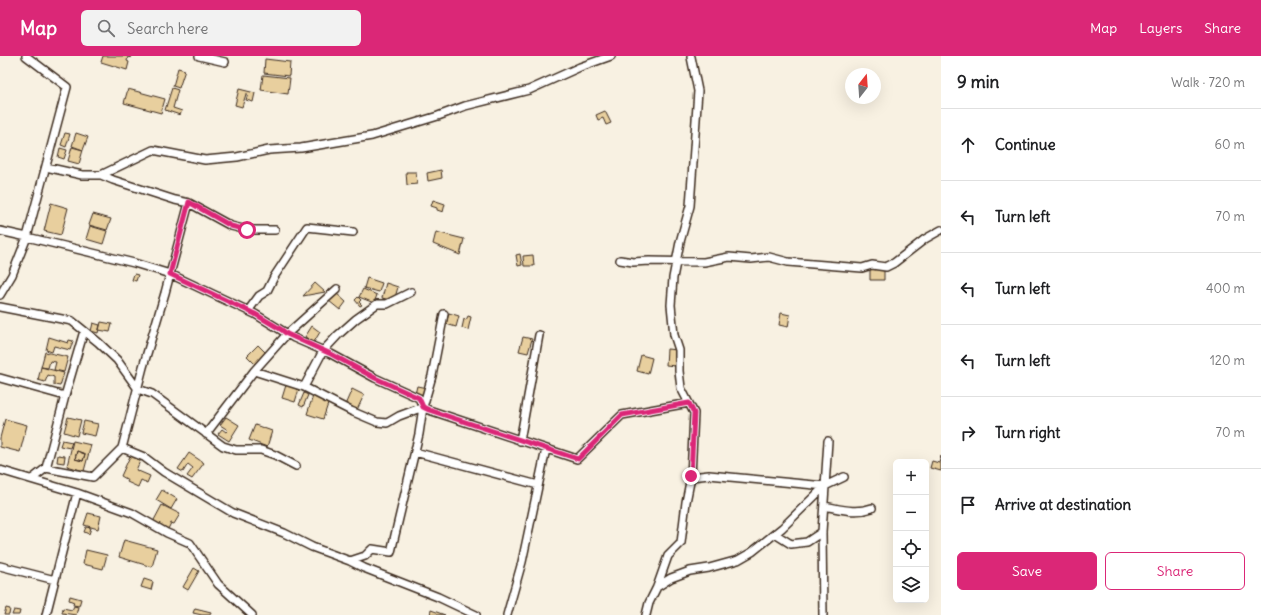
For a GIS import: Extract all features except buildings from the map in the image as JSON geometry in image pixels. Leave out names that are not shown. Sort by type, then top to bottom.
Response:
[{"type":"street","points":[[0,295],[12,275],[27,237],[67,87],[26,56]]},
{"type":"street","points":[[199,56],[224,62]]},
{"type":"street","points":[[101,175],[153,150],[206,160],[237,157],[269,150],[301,148],[372,136],[438,116],[465,106],[528,90],[580,67],[611,56]]},
{"type":"street","points":[[646,615],[668,556],[681,543],[691,476],[694,413],[681,388],[679,350],[674,334],[671,305],[676,261],[690,206],[698,91],[691,57]]},
{"type":"street","points":[[46,167],[82,175],[101,175],[175,200],[189,202],[231,226],[247,230],[275,230]]},
{"type":"street","points":[[46,468],[93,477],[122,448],[189,202]]},
{"type":"street","points":[[248,311],[259,296],[267,291],[274,277],[307,227],[353,232]]},
{"type":"street","points":[[620,260],[633,262],[704,262],[728,257],[751,259],[769,257],[788,262],[862,268],[872,265],[886,267],[894,263],[925,239],[941,230]]},
{"type":"street","points":[[0,231],[134,263],[170,274],[248,311],[287,334],[375,378],[419,398],[423,407],[429,410],[578,459],[622,415],[689,403]]},
{"type":"street","points":[[206,434],[254,371],[287,334],[337,289]]},
{"type":"street","points":[[304,387],[323,351],[356,319],[377,304],[387,304],[411,292]]},
{"type":"street","points":[[0,307],[72,322],[117,360],[138,389],[152,394],[223,446],[236,450],[261,450],[276,455],[296,466]]},
{"type":"street","points":[[350,561],[365,556],[372,549],[391,552],[415,452],[423,407],[432,376],[444,314]]},
{"type":"street","points":[[32,478],[46,468],[84,331]]},
{"type":"street","points":[[520,441],[539,335]]},
{"type":"street","points":[[254,371],[304,387],[351,411],[377,422],[387,423],[399,416],[423,407]]},
{"type":"street","points":[[0,378],[65,396]]},
{"type":"street","points":[[823,615],[822,532],[828,441]]},
{"type":"street","points":[[122,448],[144,456],[164,472],[233,512],[284,533],[312,547],[438,597],[476,615]]},
{"type":"street","points":[[507,615],[522,562],[546,449]]},
{"type":"street","points":[[415,452],[538,485]]},
{"type":"street","points":[[0,470],[32,478],[132,513],[167,533],[190,543],[218,584],[252,615]]},
{"type":"street","points":[[691,476],[709,475],[824,486]]},
{"type":"street","points":[[657,587],[671,578],[690,571],[738,560],[752,552],[775,534],[824,486],[844,477]]},
{"type":"street","points":[[46,615],[77,493]]},
{"type":"street","points":[[824,506],[862,512],[872,508]]},
{"type":"street","points":[[775,534],[792,544],[807,542],[822,532]]},
{"type":"street","points":[[0,566],[55,580]]},
{"type":"route","points":[[247,230],[231,226],[189,202],[170,274],[224,298],[255,314],[287,334],[419,398],[423,407],[429,410],[578,459],[622,415],[689,403],[694,413],[691,476]]}]
